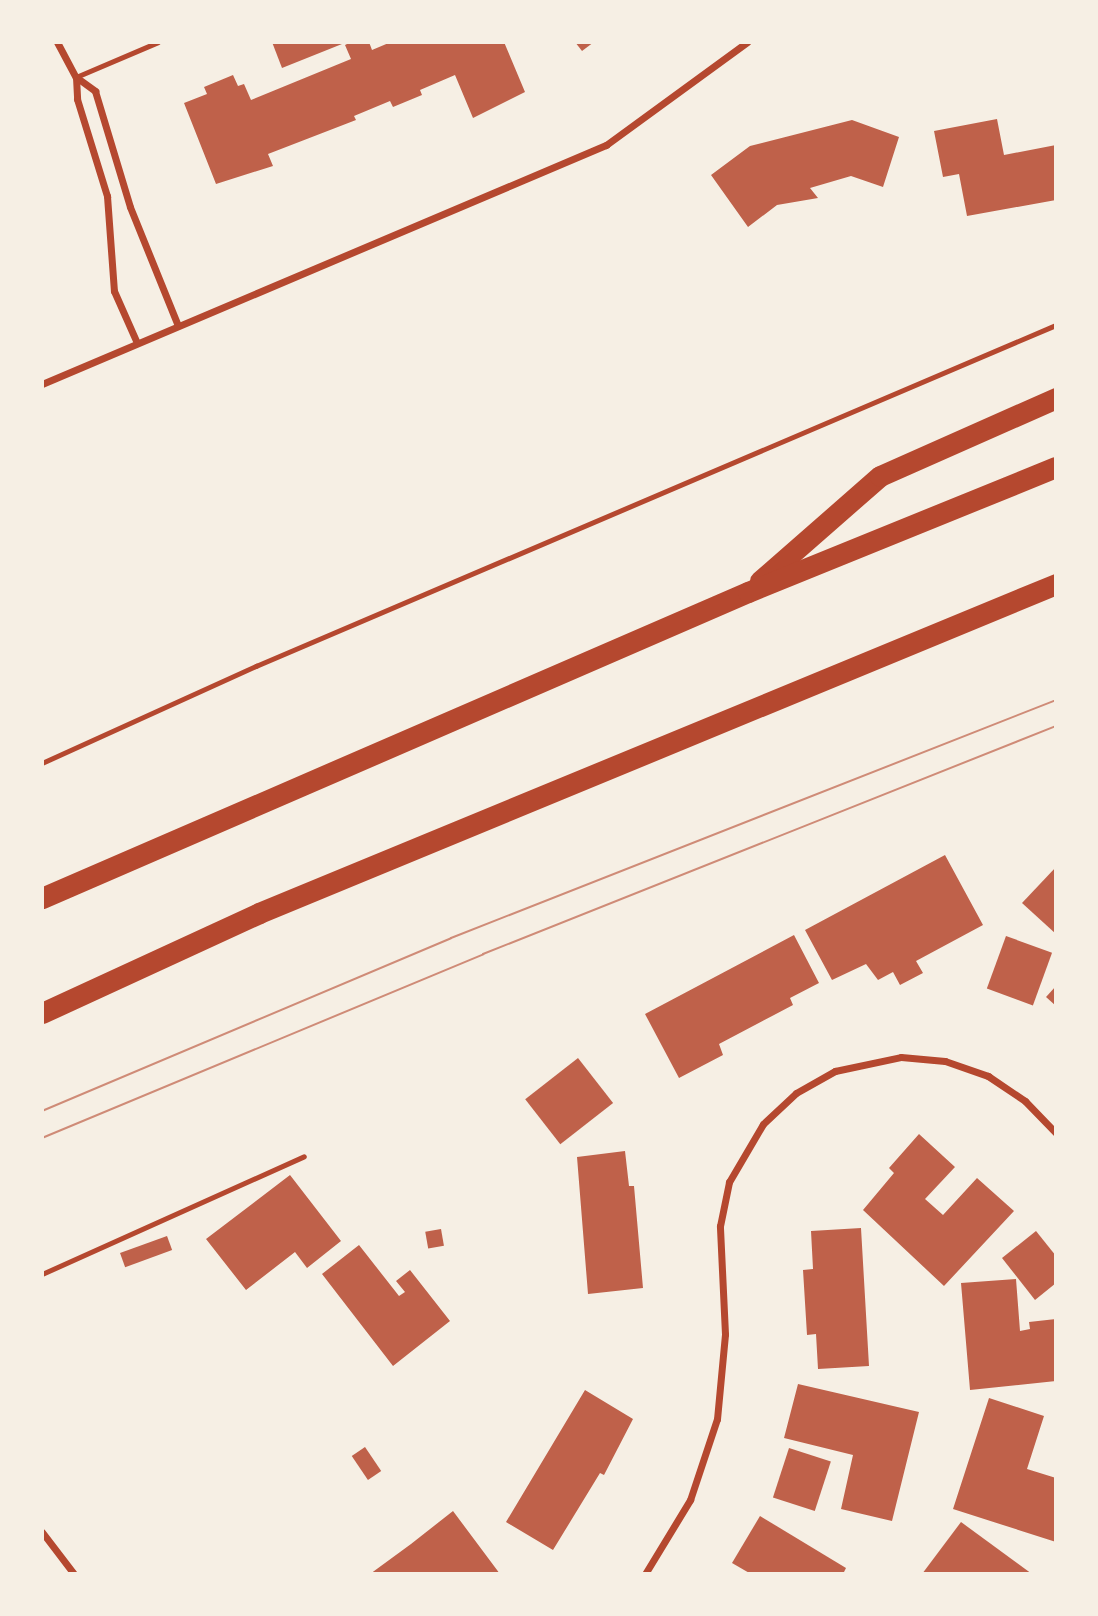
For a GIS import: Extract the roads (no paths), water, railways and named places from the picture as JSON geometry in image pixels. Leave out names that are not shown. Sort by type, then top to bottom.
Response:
[{"type":"highway","points":[[748,592],[880,476],[1056,398]]},
{"type":"highway","points":[[42,898],[748,592],[1056,467]]},
{"type":"highway","points":[[42,1013],[271,907],[1056,584]]},
{"type":"street","points":[[57,42],[76,77],[95,92],[131,207],[178,327]]},
{"type":"street","points":[[42,384],[606,145],[747,42]]},
{"type":"street","points":[[76,77],[77,99],[107,196],[114,291],[137,343]]},
{"type":"street","points":[[645,1574],[690,1500],[712,1440],[723,1377],[719,1248],[723,1203],[738,1161],[763,1124],[796,1094],[835,1071],[901,1057],[945,1062],[988,1076],[1025,1101],[1056,1133]]},
{"type":"street","points":[[42,1532],[74,1574]]},
{"type":"lane","points":[[76,77],[158,42]]},
{"type":"lane","points":[[42,1274],[304,1156]]},
{"type":"tram line","points":[[42,1111],[451,938],[1056,700]]},
{"type":"tram line","points":[[42,1138],[483,954],[1056,726]]}]
